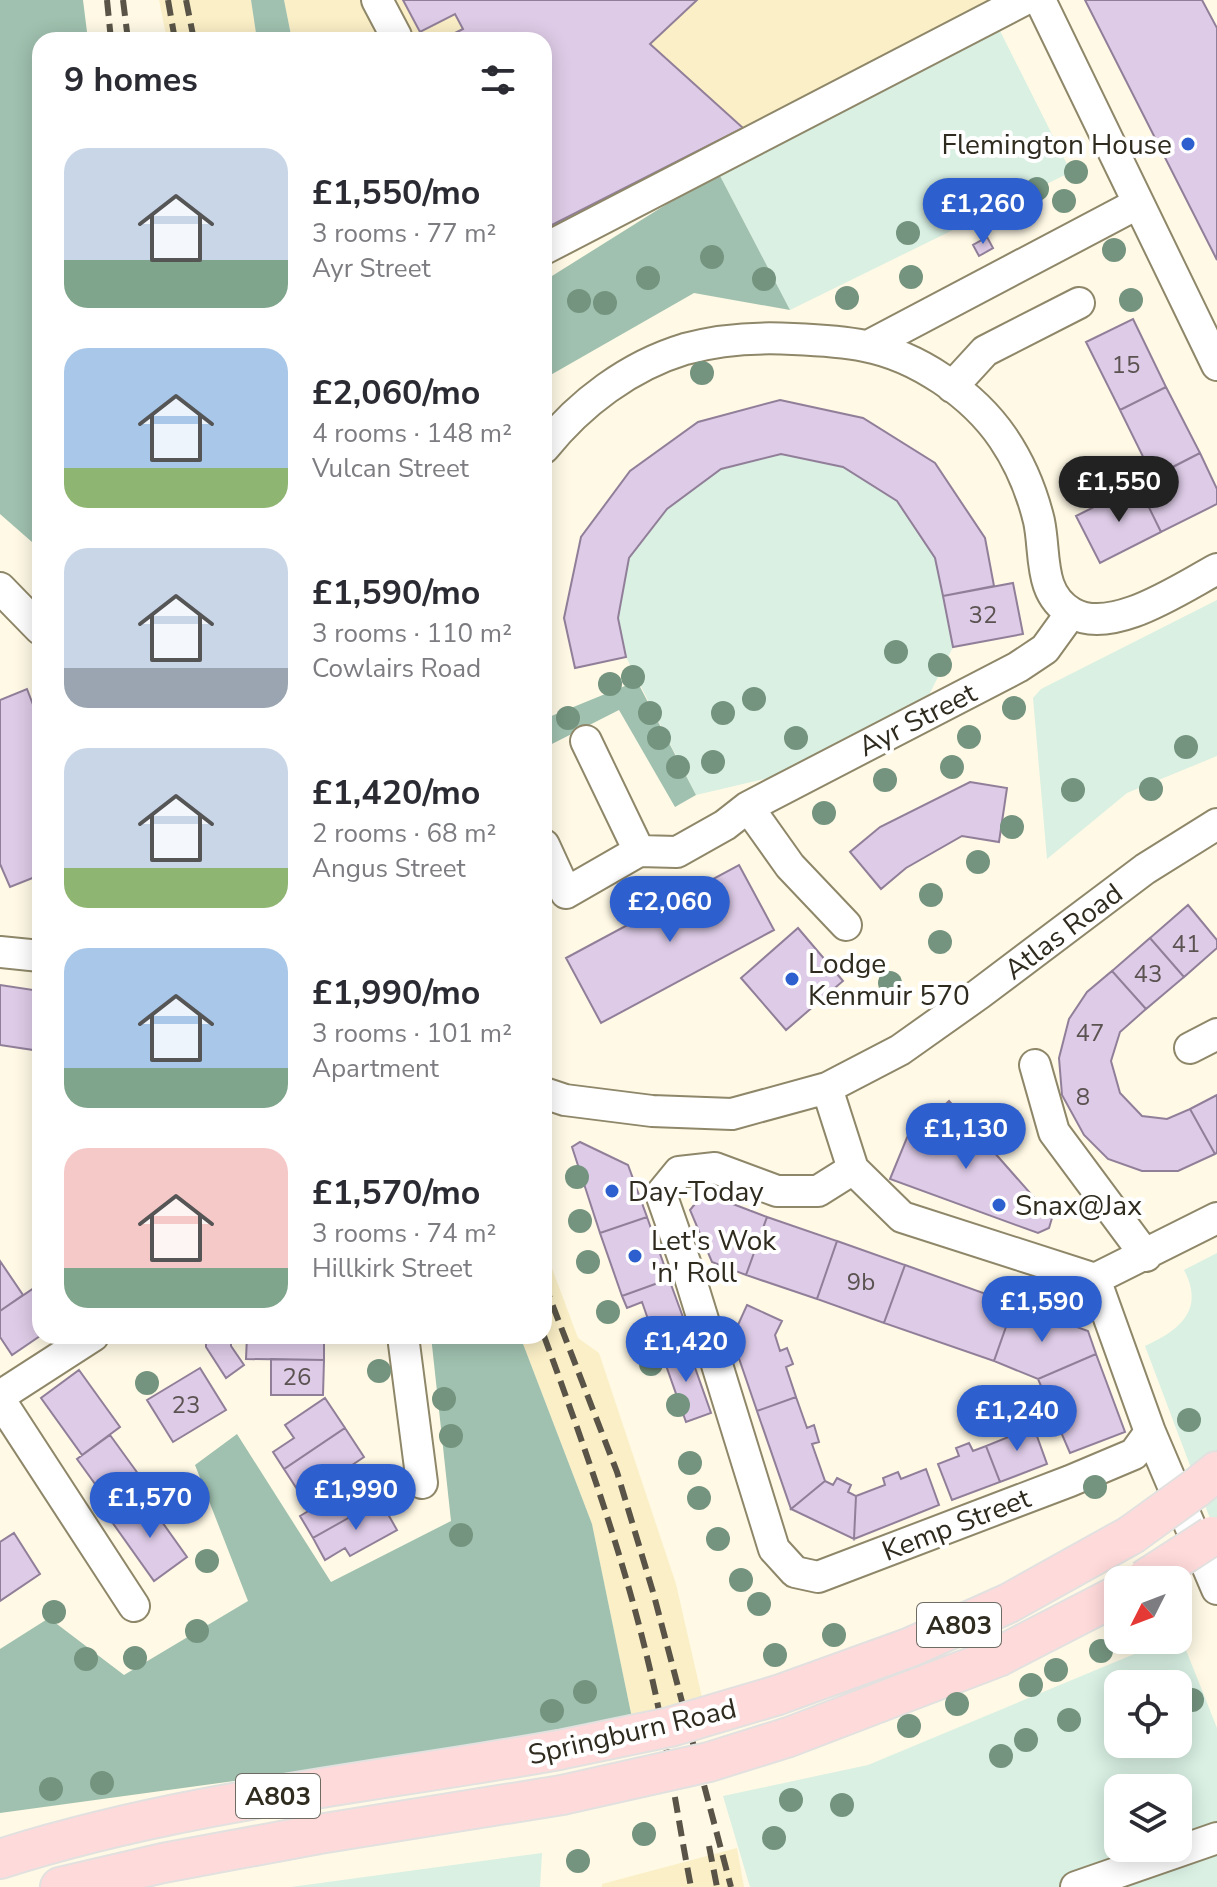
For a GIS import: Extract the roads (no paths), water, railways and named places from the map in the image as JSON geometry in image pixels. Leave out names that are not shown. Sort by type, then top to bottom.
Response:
[{"type":"main road","name":"Springburn Road","points":[[0,1859],[123,1825],[306,1791],[559,1750],[670,1727],[778,1695],[911,1647],[1009,1603],[1131,1535],[1206,1480]]},
{"type":"main road","points":[[1166,1566],[1215,1535]]},
{"type":"main road","name":"Springburn Road","points":[[60,1887],[163,1863],[319,1834],[562,1795],[696,1765],[789,1737],[998,1657],[1104,1602]]},
{"type":"main road","points":[[0,1838],[123,1825]]},
{"type":"street","points":[[377,0],[394,32]]},
{"type":"street","points":[[552,245],[1024,0]]},
{"type":"street","points":[[1040,0],[1217,365]]},
{"type":"street","points":[[868,346],[1137,204]]},
{"type":"street","points":[[952,387],[985,351],[1079,303]]},
{"type":"street","points":[[552,438],[595,396],[630,373],[684,349],[744,338],[836,341],[868,346],[924,369],[952,387],[1002,435],[1019,463],[1039,521],[1045,577],[1050,592],[1071,613],[1082,618],[1116,618],[1217,569]]},
{"type":"street","points":[[0,588],[32,621]]},
{"type":"street","name":"Ayr Street","points":[[639,851],[677,852],[725,825],[748,807],[1018,667],[1045,649],[1071,613]]},
{"type":"street","points":[[552,862],[566,893],[639,851],[586,741]]},
{"type":"street","points":[[748,807],[790,866],[846,925]]},
{"type":"street","name":"Atlas Road","points":[[555,1096],[652,1111],[732,1114],[827,1088],[900,1050],[1145,869],[1215,830]]},
{"type":"street","points":[[0,952],[32,955]]},
{"type":"street","points":[[1190,1048],[1217,1034]]},
{"type":"street","points":[[1035,1065],[1054,1132],[1146,1256]]},
{"type":"street","points":[[827,1088],[853,1169],[902,1217],[1095,1279],[1217,1218]]},
{"type":"street","name":"Kemp Street","points":[[853,1169],[818,1191],[777,1191],[715,1168],[679,1172],[661,1194],[774,1549],[795,1572],[818,1577],[1070,1481],[1134,1454],[1150,1432]]},
{"type":"street","points":[[1095,1279],[1150,1432],[1217,1589]]},
{"type":"street","points":[[81,1344],[0,1398],[134,1606]]},
{"type":"street","points":[[404,1344],[422,1483]]},
{"type":"street","points":[[1076,1887],[1217,1838]]},
{"type":"railway","points":[[107,0],[110,32]]},
{"type":"railway","points":[[123,0],[127,32]]},
{"type":"railway","points":[[168,0],[174,32]]},
{"type":"railway","points":[[186,0],[192,32]]},
{"type":"railway","points":[[552,1304],[617,1472],[653,1592],[731,1887]]},
{"type":"railway","points":[[547,1344],[592,1472],[635,1609],[657,1701],[691,1887]]},
{"type":"railway","points":[[709,1846],[717,1887]]},
{"type":"place","name":"Flemington House","points":[[1188,144]]},
{"type":"place","name":"Lodge Kenmuir 570","points":[[792,979]]},
{"type":"place","name":"Day-Today","points":[[612,1191]]},
{"type":"place","name":"Snax@Jax","points":[[999,1205]]},
{"type":"place","name":"Let's Wok 'n' Roll","points":[[635,1256]]}]
